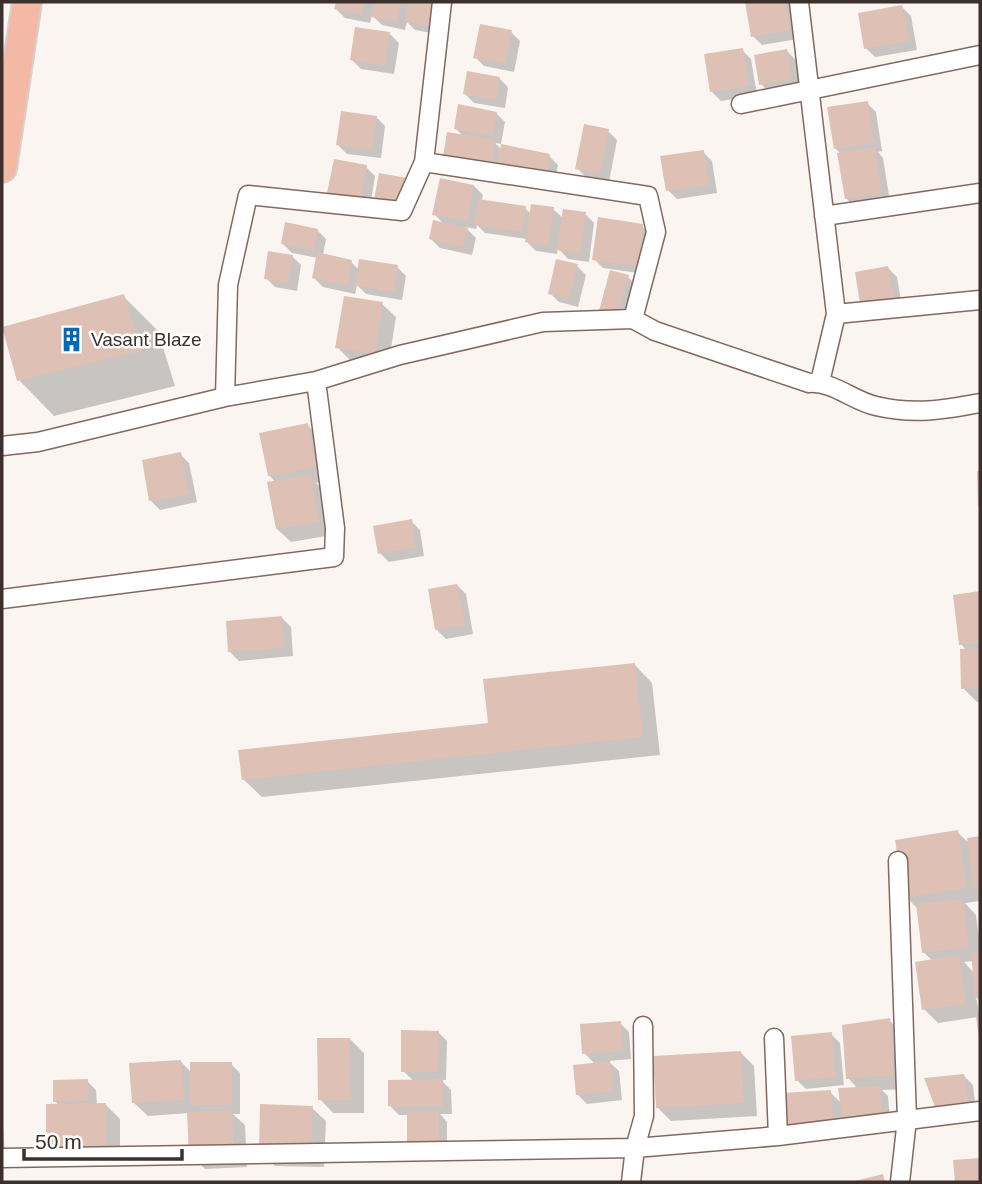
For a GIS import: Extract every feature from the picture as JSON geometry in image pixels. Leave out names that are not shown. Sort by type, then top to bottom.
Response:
[{"type":"main road","points":[[2,168],[27,2]]},
{"type":"street","points":[[225,397],[228,285],[248,195],[402,211],[424,162],[442,2]]},
{"type":"street","points":[[799,2],[836,314],[820,382]]},
{"type":"street","points":[[741,104],[980,55]]},
{"type":"street","points":[[424,162],[648,196],[656,232],[633,319]]},
{"type":"street","points":[[824,216],[980,193]]},
{"type":"street","points":[[836,314],[980,300]]},
{"type":"street","points":[[2,446],[38,442],[225,397],[317,381],[400,355],[543,322],[633,319],[655,331],[681,340],[809,383],[820,382],[875,406],[928,413],[980,403]]},
{"type":"street","points":[[2,599],[334,557],[335,528],[317,381]]},
{"type":"street","points":[[898,861],[907,1119],[901,1182]]},
{"type":"street","points":[[631,1182],[635,1148],[644,1116],[643,1026]]},
{"type":"street","points":[[774,1038],[779,1136]]},
{"type":"street","points":[[2,1158],[635,1148],[779,1136],[980,1111]]},
{"type":"building","points":[[336,2],[364,2],[361,15],[334,9]]},
{"type":"building","points":[[374,2],[401,2],[397,22],[371,17]]},
{"type":"building","points":[[408,2],[432,2],[428,26],[405,22]]},
{"type":"building","points":[[745,2],[785,2],[790,30],[751,37]]},
{"type":"building","points":[[902,5],[909,41],[864,49],[858,13]]},
{"type":"building","points":[[480,24],[512,30],[505,64],[473,58]]},
{"type":"building","points":[[355,27],[390,32],[385,66],[350,60]]},
{"type":"building","points":[[743,48],[749,86],[710,92],[704,54]]},
{"type":"building","points":[[787,49],[792,79],[759,85],[754,55]]},
{"type":"building","points":[[467,71],[500,77],[496,100],[463,94]]},
{"type":"building","points":[[868,101],[874,143],[834,149],[827,107]]},
{"type":"building","points":[[458,104],[497,112],[492,136],[454,129]]},
{"type":"building","points":[[341,111],[377,116],[372,150],[336,145]]},
{"type":"building","points":[[584,124],[609,129],[600,174],[575,169]]},
{"type":"building","points":[[447,132],[496,140],[492,165],[443,157]]},
{"type":"building","points":[[501,144],[550,154],[546,176],[497,166]]},
{"type":"building","points":[[875,147],[882,193],[845,199],[837,153]]},
{"type":"building","points":[[704,150],[709,185],[666,191],[660,156]]},
{"type":"building","points":[[334,159],[367,165],[361,199],[327,193]]},
{"type":"building","points":[[379,173],[407,178],[402,206],[374,200]]},
{"type":"building","points":[[440,178],[474,185],[468,221],[432,215]]},
{"type":"building","points":[[478,199],[526,206],[522,232],[474,225]]},
{"type":"building","points":[[531,204],[554,207],[548,246],[525,242]]},
{"type":"building","points":[[563,209],[586,212],[580,254],[557,250]]},
{"type":"building","points":[[598,217],[643,224],[637,266],[592,260]]},
{"type":"building","points":[[433,220],[468,228],[463,247],[429,239]]},
{"type":"building","points":[[285,222],[318,229],[314,251],[281,244]]},
{"type":"building","points":[[268,251],[293,255],[288,283],[264,279]]},
{"type":"building","points":[[317,252],[352,260],[347,286],[312,278]]},
{"type":"building","points":[[359,259],[398,265],[394,292],[355,285]]},
{"type":"building","points":[[556,259],[578,264],[569,299],[548,294]]},
{"type":"building","points":[[888,266],[894,298],[860,304],[855,272]]},
{"type":"building","points":[[610,270],[629,275],[617,316],[599,311]]},
{"type":"building","name":"Vasant Blaze","points":[[124,294],[141,351],[17,381],[2,327]]},
{"type":"building","points":[[344,296],[383,302],[375,354],[335,348]]},
{"type":"building","points":[[308,423],[317,467],[268,476],[259,433]]},
{"type":"building","points":[[181,452],[189,494],[149,501],[142,460]]},
{"type":"building","points":[[977,471],[980,471],[980,507],[978,507]]},
{"type":"building","points":[[311,475],[319,522],[276,529],[267,482]]},
{"type":"building","points":[[412,519],[416,547],[378,554],[373,526]]},
{"type":"building","points":[[457,584],[465,625],[435,630],[428,589]]},
{"type":"building","points":[[980,591],[980,643],[959,645],[953,595]]},
{"type":"building","points":[[282,616],[285,648],[228,652],[226,621]]},
{"type":"building","points":[[980,648],[980,688],[961,689],[960,649]]},
{"type":"building","points":[[635,663],[643,737],[242,780],[238,750],[488,723],[483,679]]},
{"type":"building","points":[[958,830],[967,888],[905,898],[895,840]]},
{"type":"building","points":[[980,836],[980,888],[973,889],[967,838]]},
{"type":"building","points":[[963,899],[969,947],[922,953],[916,904]]},
{"type":"building","points":[[980,952],[980,998],[975,998],[971,953]]},
{"type":"building","points":[[959,955],[966,1004],[922,1010],[915,962]]},
{"type":"building","points":[[980,1016],[980,1038],[979,1038],[976,1017]]},
{"type":"building","points":[[890,1018],[893,1075],[846,1079],[842,1025]]},
{"type":"building","points":[[621,1021],[623,1051],[582,1054],[580,1024]]},
{"type":"building","points":[[401,1030],[439,1031],[438,1072],[401,1072]]},
{"type":"building","points":[[832,1032],[836,1077],[795,1081],[791,1036]]},
{"type":"building","points":[[317,1038],[350,1038],[351,1100],[318,1100]]},
{"type":"building","points":[[741,1051],[744,1103],[656,1108],[653,1056]]},
{"type":"building","points":[[181,1060],[184,1100],[132,1103],[129,1063]]},
{"type":"building","points":[[610,1061],[613,1091],[576,1095],[573,1065]]},
{"type":"building","points":[[190,1062],[232,1062],[232,1105],[190,1105]]},
{"type":"building","points":[[964,1074],[968,1103],[935,1107],[924,1078]]},
{"type":"building","points":[[88,1079],[89,1101],[53,1102],[53,1080]]},
{"type":"building","points":[[443,1079],[443,1106],[388,1106],[388,1080]]},
{"type":"building","points":[[880,1086],[882,1112],[842,1120],[838,1088]]},
{"type":"building","points":[[831,1090],[833,1124],[787,1125],[782,1093]]},
{"type":"building","points":[[106,1103],[107,1153],[46,1154],[46,1104]]},
{"type":"building","points":[[260,1104],[313,1106],[311,1154],[259,1153]]},
{"type":"building","points":[[232,1110],[234,1154],[189,1156],[187,1112]]},
{"type":"building","points":[[407,1111],[439,1111],[439,1151],[407,1151]]},
{"type":"building","points":[[980,1158],[980,1182],[955,1182],[953,1160]]},
{"type":"building","points":[[883,1174],[885,1182],[855,1182],[855,1181]]},
{"type":"place","name":"Vasant Blaze","points":[[71,339]]}]
